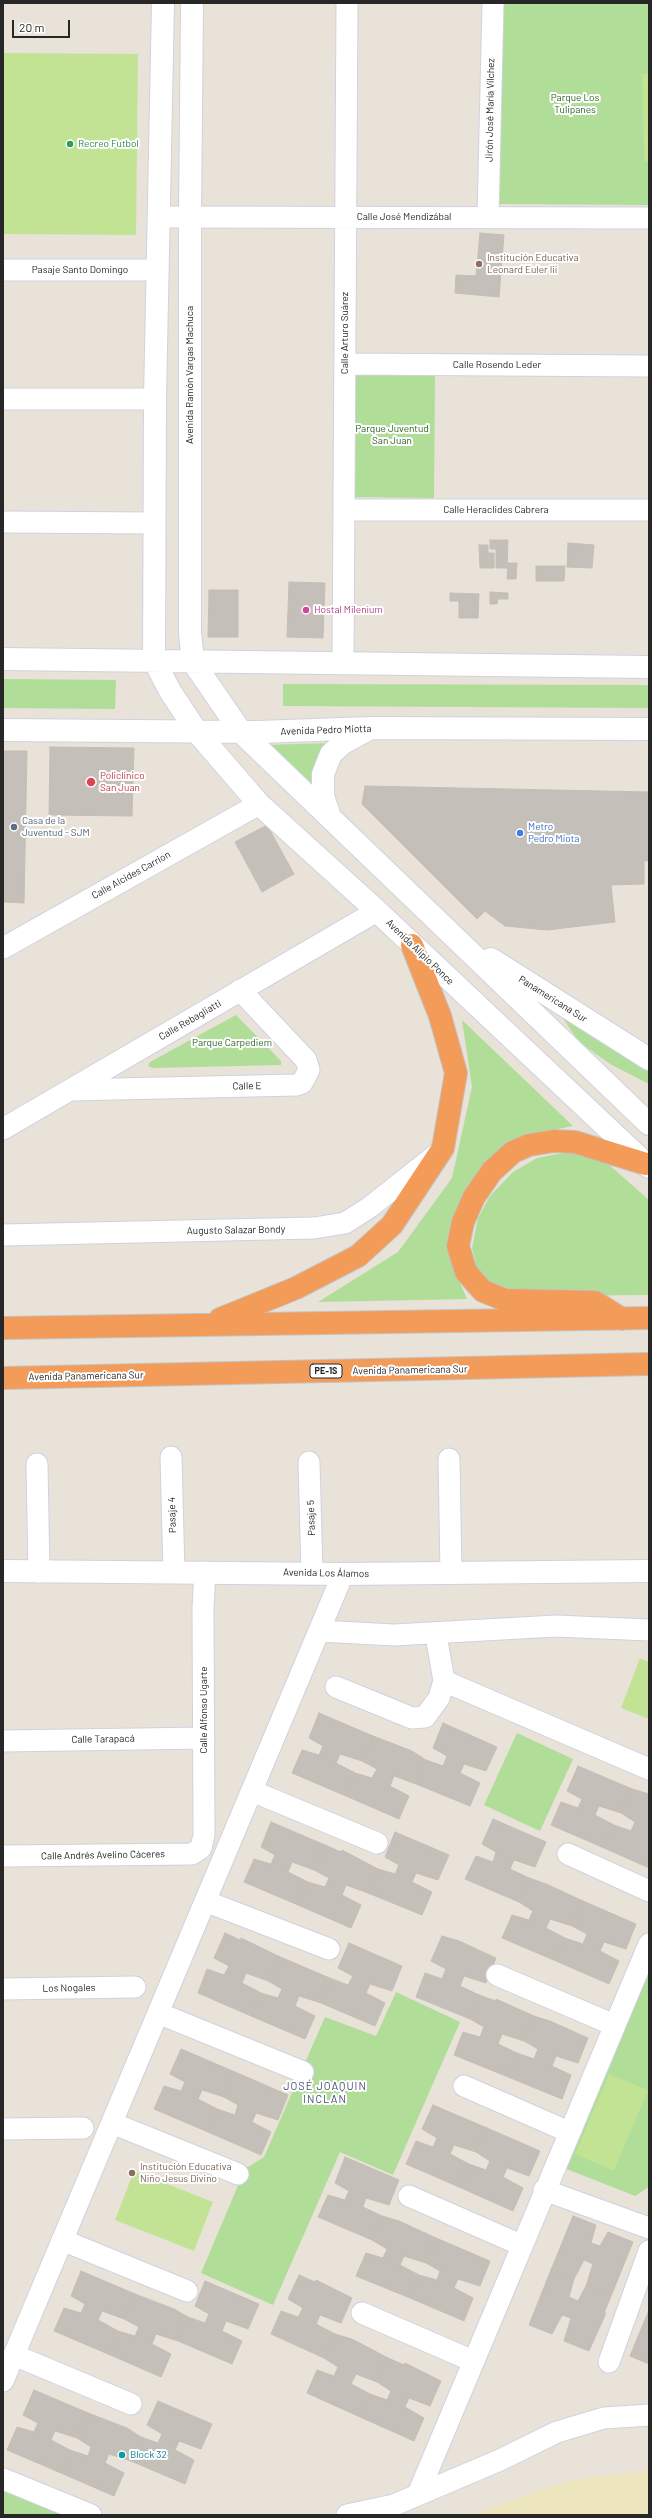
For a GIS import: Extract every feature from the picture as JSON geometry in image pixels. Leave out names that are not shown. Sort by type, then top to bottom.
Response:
[{"type":"highway","points":[[208,1324],[296,1288],[358,1256],[392,1224],[443,1148],[456,1073],[440,1016],[412,945]]},
{"type":"highway","points":[[622,1318],[595,1302],[505,1300],[483,1291],[466,1272],[458,1246],[463,1222],[474,1197],[492,1171],[513,1152],[529,1145],[554,1141],[575,1142],[647,1166]]},
{"type":"highway","points":[[3,1328],[649,1318]]},
{"type":"highway","name":"Avenida Panamericana Sur","points":[[3,1378],[649,1364]]},
{"type":"main road","points":[[163,3],[155,399],[154,660],[170,691],[197,732]]},
{"type":"main road","name":"Avenida Ramón Vargas Machuca","points":[[192,3],[190,217],[190,633],[193,662],[241,732]]},
{"type":"main road","points":[[3,658],[193,662],[649,667]]},
{"type":"main road","points":[[330,817],[323,796],[323,774],[331,754],[343,744],[371,728]]},
{"type":"main road","name":"Avenida Pedro Miotta","points":[[3,730],[241,732],[371,728],[649,729]]},
{"type":"main road","name":"Avenida Alipio Ponce","points":[[197,732],[259,804],[377,910],[412,945],[647,1166]]},
{"type":"main road","points":[[241,732],[457,938],[570,1050],[649,1124]]},
{"type":"main road","name":"Panamericana Sur","points":[[457,938],[649,1059]]},
{"type":"main road","name":"Avenida Los Álamos","points":[[3,1571],[343,1574],[649,1571]]},
{"type":"street","name":"Calle Arturo Suárez","points":[[342,663],[348,3]]},
{"type":"street","name":"Jirón José María Vílchez","points":[[488,218],[493,3]]},
{"type":"street","name":"Calle José Mendizábal","points":[[159,217],[649,218]]},
{"type":"street","name":"Pasaje Santo Domingo","points":[[3,270],[158,270]]},
{"type":"street","name":"Calle Rosendo Leder","points":[[345,364],[649,366]]},
{"type":"street","points":[[3,399],[155,399]]},
{"type":"street","name":"Calle Heraclides Cabrera","points":[[344,510],[649,510]]},
{"type":"street","points":[[3,522],[154,523]]},
{"type":"street","name":"Calle Alcides Carrion","points":[[3,948],[259,804]]},
{"type":"street","name":"Calle Rebagliatti","points":[[3,1129],[377,910]]},
{"type":"street","name":"Calle E","points":[[68,1090],[297,1085],[302,1083],[309,1070],[306,1060],[240,990]]},
{"type":"street","name":"Augusto Salazar Bondy","points":[[3,1235],[314,1228],[345,1223],[370,1207],[443,1148]]},
{"type":"street","name":"Pasaje 4","points":[[171,1457],[174,1572]]},
{"type":"street","points":[[449,1459],[451,1573]]},
{"type":"street","name":"Pasaje 5","points":[[309,1462],[312,1573]]},
{"type":"street","points":[[37,1464],[39,1572]]},
{"type":"street","name":"Calle Alfonso Ugarte","points":[[200,1848],[204,1835],[203,1608],[205,1572]]},
{"type":"street","points":[[3,2381],[343,1574]]},
{"type":"street","points":[[320,1631],[394,1635],[436,1635],[556,1626],[649,1630]]},
{"type":"street","points":[[336,1687],[412,1718],[419,1719],[430,1713],[444,1681],[436,1635]]},
{"type":"street","points":[[444,1681],[649,1769]]},
{"type":"street","name":"Calle Tarapacá","points":[[3,1741],[204,1738]]},
{"type":"street","points":[[252,1791],[377,1843]]},
{"type":"street","name":"Calle Andrés Avelino Cáceres","points":[[3,1856],[192,1854],[200,1848]]},
{"type":"street","points":[[568,1854],[649,1891]]},
{"type":"street","points":[[205,1901],[329,1949]]},
{"type":"street","points":[[418,2494],[472,2361],[649,1944]]},
{"type":"street","points":[[497,1975],[614,2025]]},
{"type":"street","name":"Los Nogales","points":[[3,1989],[135,1987]]},
{"type":"street","points":[[158,2013],[303,2072]]},
{"type":"street","points":[[464,2086],[569,2132]]},
{"type":"street","points":[[112,2123],[238,2174]]},
{"type":"street","points":[[3,2129],[83,2128]]},
{"type":"street","points":[[544,2190],[649,2228]]},
{"type":"street","points":[[409,2196],[521,2245]]},
{"type":"street","points":[[62,2240],[187,2291]]},
{"type":"street","points":[[609,2362],[649,2251]]},
{"type":"street","points":[[362,2313],[472,2361]]},
{"type":"street","points":[[14,2354],[131,2404]]},
{"type":"street","points":[[347,2515],[394,2505],[500,2460],[557,2432],[604,2418],[649,2415]]},
{"type":"street","points":[[3,2479],[91,2515]]},
{"type":"green space","name":"Parque Los Tulipanes","points":[[501,3],[649,3],[649,205],[500,204]]},
{"type":"green space","name":"Recreo Futbol","points":[[3,53],[138,54],[136,235],[3,234]]},
{"type":"green space","points":[[649,73],[649,161],[644,161],[642,74]]},
{"type":"green space","name":"Parque Juventud San Juan","points":[[351,372],[435,373],[434,498],[349,497]]},
{"type":"green space","points":[[3,679],[116,680],[115,709],[3,708]]},
{"type":"green space","points":[[283,684],[649,685],[649,708],[283,706]]},
{"type":"green space","points":[[332,743],[318,801],[263,745]]},
{"type":"green space","points":[[560,1014],[649,1070],[649,1084],[610,1064],[579,1042]]},
{"type":"green space","name":"Parque Carpediem","points":[[236,1015],[281,1061],[281,1065],[153,1068],[148,1066],[150,1062]]},
{"type":"green space","points":[[462,1020],[573,1126],[527,1135],[451,1243],[451,1262],[467,1299],[318,1302],[398,1252],[452,1178],[472,1087]]},
{"type":"green space","points":[[568,1152],[598,1155],[649,1200],[649,1295],[521,1296],[493,1287],[477,1268],[472,1248],[478,1218],[490,1196],[513,1172],[537,1158]]},
{"type":"green space","points":[[640,1658],[649,1662],[649,1719],[621,1708]]},
{"type":"green space","points":[[517,1733],[573,1759],[540,1831],[484,1805]]},
{"type":"green space","points":[[649,1954],[649,2187],[635,2196],[564,2168]]},
{"type":"green space","points":[[396,1992],[460,2022],[393,2175],[340,2152],[273,2305],[201,2273],[245,2169],[264,2157],[325,2017],[376,2036]]},
{"type":"green space","points":[[609,2074],[648,2090],[614,2171],[575,2154]]},
{"type":"green space","points":[[134,2171],[213,2202],[194,2251],[115,2220]]},
{"type":"green space","points":[[3,2485],[67,2515],[3,2515]]},
{"type":"sand","points":[[649,2471],[649,2515],[470,2515],[558,2484],[584,2478]]},
{"type":"building","name":"Institución Educativa Leonard Euler Iii","points":[[480,233],[504,235],[499,297],[455,293],[456,275],[476,276]]},
{"type":"building","points":[[490,540],[508,540],[507,568],[496,568],[496,549],[490,549]]},
{"type":"building","points":[[568,543],[594,545],[592,568],[567,567]]},
{"type":"building","points":[[479,545],[488,545],[488,553],[494,553],[494,568],[480,568]]},
{"type":"building","points":[[508,563],[517,563],[516,579],[507,579]]},
{"type":"building","points":[[536,566],[565,566],[564,581],[536,581]]},
{"type":"building","name":"Hostal Milenium","points":[[289,582],[325,583],[323,638],[287,637]]},
{"type":"building","points":[[209,590],[238,590],[238,637],[208,637]]},
{"type":"building","points":[[490,592],[508,593],[508,599],[498,599],[497,604],[490,604]]},
{"type":"building","points":[[450,593],[479,594],[478,618],[459,618],[459,601],[450,601]]},
{"type":"building","name":"Policlinico San Juan","points":[[50,747],[134,748],[132,816],[49,815]]},
{"type":"building","name":"Casa de la Juventud - SJM","points":[[3,751],[27,751],[24,903],[3,902]]},
{"type":"building","name":"Metro Pedro Miota","points":[[365,786],[649,792],[649,861],[644,861],[644,884],[611,885],[615,922],[547,930],[505,926],[485,911],[477,919],[362,804]]},
{"type":"building","points":[[267,825],[294,874],[262,892],[235,842]]},
{"type":"building","points":[[319,1713],[373,1736],[362,1761],[340,1754],[336,1763],[355,1773],[346,1796],[292,1773],[302,1750],[319,1755],[323,1746],[309,1738]]},
{"type":"building","points":[[443,1723],[497,1747],[486,1771],[464,1764],[460,1773],[480,1783],[470,1806],[416,1784],[426,1760],[443,1766],[447,1756],[433,1748]]},
{"type":"building","points":[[373,1736],[412,1751],[426,1760],[416,1784],[394,1776],[390,1786],[409,1796],[399,1819],[346,1796],[355,1773],[372,1778],[377,1769],[362,1761]]},
{"type":"building","points":[[578,1766],[632,1789],[621,1813],[599,1806],[595,1815],[614,1825],[604,1848],[551,1825],[561,1802],[578,1808],[582,1799],[567,1791]]},
{"type":"building","points":[[632,1789],[649,1794],[649,1868],[604,1848],[614,1825],[631,1831],[635,1822],[621,1813]]},
{"type":"building","points":[[493,1819],[546,1842],[535,1867],[514,1860],[510,1869],[529,1878],[519,1902],[465,1879],[476,1856],[493,1862],[496,1852],[482,1844]]},
{"type":"building","points":[[271,1822],[325,1845],[314,1870],[292,1862],[288,1872],[308,1882],[298,1905],[244,1882],[254,1859],[271,1864],[275,1855],[261,1847]]},
{"type":"building","points":[[395,1832],[449,1855],[438,1880],[416,1873],[412,1882],[432,1892],[422,1915],[368,1893],[378,1869],[395,1874],[399,1865],[385,1857]]},
{"type":"building","points":[[325,1845],[341,1852],[342,1850],[378,1869],[368,1893],[346,1885],[342,1895],[361,1905],[351,1928],[298,1905],[308,1882],[325,1887],[329,1878],[314,1870]]},
{"type":"building","points":[[529,1878],[583,1901],[572,1926],[550,1919],[546,1928],[565,1938],[556,1961],[502,1938],[512,1915],[529,1920],[533,1911],[519,1902]]},
{"type":"building","points":[[583,1901],[636,1924],[626,1949],[604,1942],[600,1951],[619,1961],[609,1984],[556,1961],[565,1938],[583,1944],[587,1934],[572,1926]]},
{"type":"building","points":[[225,1933],[240,1940],[241,1938],[278,1956],[268,1981],[246,1973],[242,1983],[261,1993],[251,2016],[198,1993],[207,1969],[224,1975],[229,1966],[214,1958]]},
{"type":"building","points":[[442,1936],[459,1941],[496,1958],[486,1983],[464,1976],[460,1986],[479,1995],[470,2019],[416,1997],[425,1973],[442,1979],[446,1969],[431,1961]]},
{"type":"building","points":[[349,1943],[402,1966],[392,1991],[370,1984],[366,1993],[385,2003],[375,2026],[321,2003],[332,1979],[348,1985],[353,1976],[338,1968]]},
{"type":"building","points":[[278,1956],[332,1979],[321,2003],[299,1996],[295,2006],[315,2016],[305,2039],[251,2016],[261,1993],[278,1998],[282,1989],[268,1981]]},
{"type":"building","points":[[479,1995],[496,2001],[496,1999],[534,2016],[524,2041],[502,2034],[498,2044],[517,2053],[508,2077],[454,2055],[463,2032],[480,2037],[484,2027],[470,2019]]},
{"type":"building","points":[[534,2016],[550,2021],[588,2038],[578,2063],[556,2056],[552,2066],[571,2075],[562,2099],[508,2077],[517,2053],[534,2059],[538,2049],[524,2041]]},
{"type":"building","points":[[181,2049],[235,2072],[224,2097],[202,2090],[198,2099],[217,2109],[208,2132],[154,2109],[164,2086],[181,2091],[185,2082],[170,2074]]},
{"type":"building","points":[[235,2072],[288,2095],[278,2120],[256,2113],[252,2122],[271,2132],[261,2155],[208,2132],[217,2109],[235,2115],[238,2105],[224,2097]]},
{"type":"building","points":[[433,2105],[487,2128],[476,2152],[454,2145],[450,2154],[469,2164],[459,2187],[406,2164],[416,2141],[433,2147],[437,2138],[422,2129]]},
{"type":"building","points":[[487,2128],[540,2151],[529,2176],[507,2168],[503,2177],[523,2188],[513,2211],[459,2187],[469,2164],[486,2170],[490,2161],[476,2152]]},
{"type":"building","points":[[345,2157],[399,2180],[389,2205],[366,2198],[363,2207],[382,2216],[372,2240],[318,2217],[328,2195],[345,2200],[349,2191],[335,2183]]},
{"type":"building","points":[[382,2216],[399,2221],[436,2238],[426,2263],[404,2256],[400,2265],[419,2275],[410,2298],[356,2276],[366,2253],[383,2258],[387,2249],[372,2240]]},
{"type":"building","points":[[573,2216],[596,2225],[591,2243],[600,2246],[608,2232],[633,2242],[611,2296],[586,2286],[593,2264],[584,2260],[574,2279],[551,2270]]},
{"type":"building","points":[[436,2238],[490,2261],[480,2286],[458,2279],[454,2288],[473,2298],[464,2321],[410,2298],[419,2275],[437,2280],[440,2271],[426,2263]]},
{"type":"building","points":[[551,2270],[574,2279],[569,2297],[578,2301],[586,2286],[611,2296],[604,2313],[606,2313],[589,2351],[564,2341],[571,2318],[562,2315],[552,2334],[529,2325]]},
{"type":"building","points":[[81,2271],[135,2294],[124,2319],[102,2311],[98,2320],[118,2331],[108,2354],[54,2331],[64,2308],[81,2313],[85,2304],[71,2296]]},
{"type":"building","points":[[299,2275],[315,2282],[316,2280],[352,2298],[341,2323],[320,2315],[316,2324],[335,2334],[324,2358],[271,2334],[281,2311],[298,2317],[303,2308],[288,2299]]},
{"type":"building","points":[[205,2281],[259,2304],[248,2329],[226,2321],[222,2331],[242,2341],[232,2364],[178,2341],[188,2317],[205,2323],[209,2314],[195,2306]]},
{"type":"building","points":[[135,2294],[174,2309],[188,2317],[178,2341],[156,2334],[152,2344],[171,2354],[161,2377],[108,2354],[118,2331],[135,2336],[139,2327],[124,2319]]},
{"type":"building","points":[[649,2310],[649,2364],[630,2356]]},
{"type":"building","points":[[335,2334],[352,2339],[388,2358],[377,2382],[356,2374],[351,2384],[370,2394],[360,2417],[307,2393],[317,2370],[334,2376],[338,2367],[324,2358]]},
{"type":"building","points":[[388,2358],[404,2365],[405,2363],[441,2381],[430,2406],[409,2398],[405,2407],[424,2418],[414,2441],[360,2417],[370,2394],[387,2400],[391,2391],[377,2382]]},
{"type":"building","points":[[34,2390],[88,2413],[77,2438],[55,2431],[51,2440],[70,2450],[61,2473],[7,2450],[17,2427],[34,2432],[38,2423],[23,2415]]},
{"type":"building","points":[[158,2401],[212,2424],[201,2449],[179,2441],[175,2450],[194,2460],[185,2484],[131,2461],[141,2437],[158,2443],[162,2434],[147,2425]]},
{"type":"building","name":"Block 32","points":[[88,2413],[127,2428],[141,2437],[131,2461],[109,2454],[105,2463],[124,2473],[114,2496],[61,2473],[70,2450],[88,2456],[91,2447],[77,2438]]},
{"type":"place","name":"Recreo Futbol","points":[[70,144]]},
{"type":"place","name":"Institución Educativa Leonard Euler Iii","points":[[479,264]]},
{"type":"place","name":"Hostal Milenium","points":[[306,610]]},
{"type":"place","name":"Policlinico San Juan","points":[[91,782]]},
{"type":"place","name":"Casa de la Juventud - SJM","points":[[14,827]]},
{"type":"place","name":"Metro Pedro Miota","points":[[520,833]]},
{"type":"place","name":"Institución Educativa Niño Jesus Divino","points":[[132,2173]]},
{"type":"place","name":"Block 32","points":[[122,2455]]},
{"type":"district","name":"JOSÉ JOAQUIN INCLAN","points":[[325,2092]]}]
